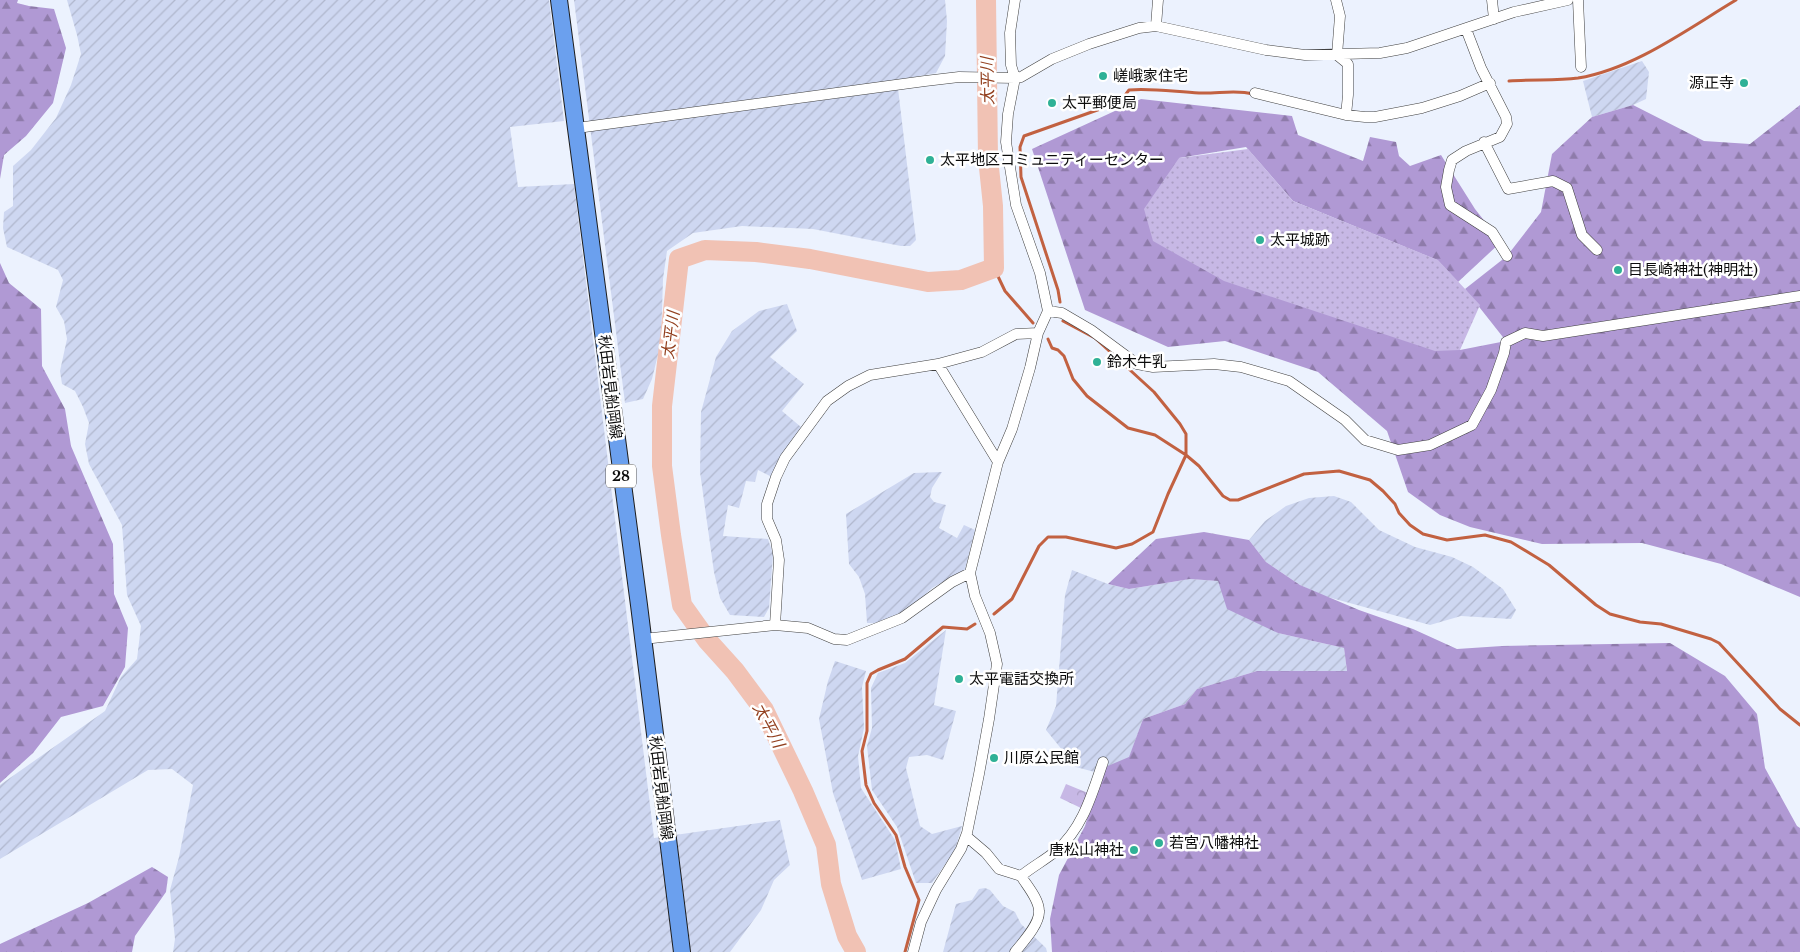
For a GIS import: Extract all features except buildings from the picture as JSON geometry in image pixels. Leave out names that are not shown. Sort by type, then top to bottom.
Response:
[{"type":"main road","name":"秋田岩見船岡線","points":[[559,0],[682,952]]},
{"type":"street","points":[[913,952],[921,922],[936,890],[961,849],[966,836],[985,744],[997,664],[990,633],[975,596],[970,573],[998,462],[1012,429],[1038,333],[1048,311],[1040,272],[1016,205],[1008,163],[1006,126],[1011,78],[1010,33],[1016,0]]},
{"type":"street","points":[[1156,26],[1158,0]]},
{"type":"street","points":[[1336,0],[1340,16],[1337,55]]},
{"type":"street","points":[[1492,0],[1494,20]]},
{"type":"street","points":[[577,128],[925,80],[963,77],[1011,78],[1028,73],[1052,59],[1089,44],[1139,28],[1156,26],[1266,50],[1305,55],[1380,54],[1407,48],[1514,12],[1554,1],[1568,0]]},
{"type":"street","points":[[1578,0],[1581,67]]},
{"type":"street","points":[[1466,29],[1481,68],[1506,117],[1507,124],[1500,137],[1484,142],[1452,160],[1446,187],[1447,196],[1450,205],[1492,232],[1507,256]]},
{"type":"street","points":[[1337,55],[1348,64],[1346,115]]},
{"type":"street","points":[[1255,93],[1365,118],[1422,108],[1460,96],[1490,83]]},
{"type":"street","points":[[1484,142],[1508,189],[1553,181],[1566,188],[1582,236],[1597,250]]},
{"type":"street","points":[[1048,311],[1062,313],[1091,330],[1137,364],[1153,367],[1214,364],[1241,368],[1289,381],[1345,420],[1365,440],[1398,450],[1430,444],[1472,425],[1491,390],[1506,342],[1525,333],[1543,336],[1800,296]]},
{"type":"street","points":[[775,625],[779,560],[776,540],[766,519],[767,504],[785,458],[827,401],[848,386],[870,376],[938,364],[982,352],[1016,334],[1038,333]]},
{"type":"street","points":[[938,364],[998,462]]},
{"type":"street","points":[[643,639],[775,625],[808,628],[834,639],[847,640],[902,618],[952,582],[970,573]]},
{"type":"street","points":[[1021,876],[1057,850],[1076,828],[1090,801],[1103,762]]},
{"type":"street","points":[[966,836],[986,853],[999,869],[1021,876],[1034,897],[1039,912],[1032,930],[1016,952]]},
{"type":"shaded area","points":[[67,0],[549,0],[564,121],[510,127],[518,187],[574,184],[654,838],[780,820],[790,865],[774,880],[761,910],[730,952],[173,952],[175,939],[170,890],[179,857],[193,785],[172,769],[148,770],[0,859],[0,785],[105,711],[121,677],[137,659],[141,626],[127,595],[122,525],[89,464],[85,444],[89,423],[75,391],[62,384],[60,371],[67,339],[64,321],[56,307],[63,280],[58,270],[7,247],[3,228],[4,212],[13,206],[13,166],[31,150],[56,118],[71,85],[81,54]]},
{"type":"shaded area","points":[[574,0],[945,0],[947,21],[945,56],[936,73],[897,80],[916,240],[910,246],[901,246],[813,229],[742,226],[693,233],[667,251],[663,279],[661,342],[652,379],[643,399],[625,403]]},
{"type":"shaded area","points":[[1642,61],[1649,72],[1646,99],[1633,105],[1592,117],[1583,81]]},
{"type":"shaded area","points":[[787,304],[797,331],[770,357],[804,384],[782,411],[801,427],[787,447],[772,477],[758,470],[755,482],[746,481],[739,508],[728,505],[723,536],[768,539],[773,554],[769,608],[764,617],[730,615],[720,598],[714,572],[700,472],[701,412],[716,357],[732,331],[759,311]]},
{"type":"shaded area","points":[[942,472],[932,488],[930,497],[934,502],[946,505],[939,528],[957,538],[964,525],[975,530],[965,570],[932,588],[907,612],[875,623],[867,623],[865,594],[859,577],[849,564],[846,514],[914,473]]},
{"type":"shaded area","points":[[1334,496],[1351,502],[1379,530],[1415,547],[1452,557],[1473,567],[1503,589],[1516,610],[1511,619],[1461,616],[1430,625],[1324,596],[1300,585],[1266,562],[1249,540],[1265,521],[1286,506],[1309,498]]},
{"type":"shaded area","points":[[1072,570],[1108,584],[1129,589],[1190,579],[1218,581],[1278,633],[1344,648],[1347,671],[1257,671],[1197,689],[1185,704],[1143,719],[1129,758],[1104,768],[1102,774],[1076,767],[1046,730],[1056,706],[1065,595]]},
{"type":"shaded area","points":[[946,630],[934,705],[956,711],[943,760],[927,755],[909,757],[906,768],[920,826],[932,834],[962,826],[955,850],[932,883],[916,883],[897,827],[872,790],[867,746],[872,728],[871,688],[878,673],[905,663]]},
{"type":"shaded area","points":[[835,661],[866,671],[862,687],[864,728],[858,756],[861,788],[895,840],[901,869],[862,880],[833,793],[819,719]]},
{"type":"shaded area","points":[[985,888],[990,890],[1003,906],[1015,912],[1021,924],[1046,948],[1047,952],[943,952],[956,904],[972,900],[979,889]]},
{"type":"green space","points":[[0,0],[18,0],[17,3],[54,9],[66,48],[53,103],[26,136],[4,155],[0,179]]},
{"type":"green space","points":[[1141,99],[1292,116],[1298,135],[1363,161],[1370,137],[1396,142],[1399,156],[1410,166],[1441,155],[1475,209],[1501,242],[1458,282],[1437,260],[1293,201],[1246,147],[1179,158],[1460,350],[1506,341],[1465,289],[1507,256],[1541,212],[1552,154],[1592,117],[1633,105],[1704,141],[1750,144],[1800,105],[1800,597],[1721,564],[1642,543],[1542,544],[1470,527],[1440,515],[1408,492],[1387,431],[1318,372],[1225,341],[1168,347],[1085,310],[1032,149]]},
{"type":"green space","points":[[1248,149],[1293,201],[1438,260],[1480,305],[1460,350],[1435,351],[1224,281],[1153,241],[1144,209],[1179,158]]},
{"type":"green space","points":[[0,263],[9,283],[41,309],[42,366],[65,409],[71,446],[113,544],[114,594],[128,628],[125,667],[103,706],[61,717],[33,753],[0,783]]},
{"type":"green space","points":[[1204,532],[1249,540],[1266,562],[1300,585],[1359,610],[1413,629],[1457,649],[1502,646],[1670,643],[1725,676],[1757,714],[1765,768],[1797,826],[1800,828],[1800,952],[1052,952],[1050,919],[1059,875],[1085,826],[1103,768],[1129,757],[1143,719],[1185,704],[1197,689],[1257,671],[1347,671],[1344,648],[1278,633],[1227,609],[1218,581],[1190,579],[1129,589],[1108,584],[1156,539]]},
{"type":"green space","points":[[1066,784],[1088,793],[1081,808],[1060,798]]},
{"type":"green space","points":[[152,867],[168,877],[166,892],[135,936],[132,952],[0,952],[0,944],[88,903]]},
{"type":"waterway","name":"太平川","points":[[856,952],[847,936],[831,884],[826,845],[803,791],[764,710],[735,671],[707,640],[682,605],[662,466],[662,406],[679,259],[705,250],[756,252],[810,259],[928,282],[961,280],[994,268],[993,206],[988,158],[986,0]]},
{"type":"waterway","points":[[1509,81],[1578,78],[1620,66],[1680,35],[1736,0]]},
{"type":"waterway","points":[[1060,302],[1058,290],[1021,177],[1020,147],[1024,136],[1120,102],[1129,90],[1190,93],[1240,92],[1253,94]]},
{"type":"waterway","points":[[994,268],[1005,291],[1033,323]]},
{"type":"waterway","points":[[994,614],[1012,599],[1039,546],[1048,537],[1066,537],[1116,548],[1132,544],[1153,532],[1186,455],[1186,434],[1154,392],[1095,338],[1063,321]]},
{"type":"waterway","points":[[1048,339],[1052,348],[1058,350],[1064,356],[1073,379],[1087,396],[1128,428],[1155,435],[1186,455],[1199,466],[1223,496],[1230,500],[1238,500],[1304,474],[1339,471],[1370,480],[1395,504],[1399,513],[1410,525],[1423,534],[1447,540],[1485,535],[1511,542],[1549,565],[1596,605],[1610,614],[1640,622],[1661,624],[1719,643],[1780,709],[1800,725]]},
{"type":"waterway","points":[[905,952],[919,900],[905,867],[896,835],[874,803],[866,785],[862,751],[867,731],[867,683],[871,674],[905,659],[943,627],[967,629],[975,624]]},
{"type":"place","name":"嵯峨家住宅","points":[[1103,76]]},
{"type":"place","name":"源正寺","points":[[1744,83]]},
{"type":"place","name":"太平郵便局","points":[[1052,103]]},
{"type":"place","name":"太平地区コミュニティーセンター","points":[[930,160]]},
{"type":"place","name":"太平城跡","points":[[1260,240]]},
{"type":"place","name":"目長崎神社(神明社)","points":[[1618,270]]},
{"type":"place","name":"鈴木牛乳","points":[[1097,362]]},
{"type":"place","name":"太平電話交換所","points":[[959,679]]},
{"type":"place","name":"川原公民館","points":[[994,758]]},
{"type":"place","name":"若宮八幡神社","points":[[1159,843]]},
{"type":"place","name":"唐松山神社","points":[[1134,850]]}]
